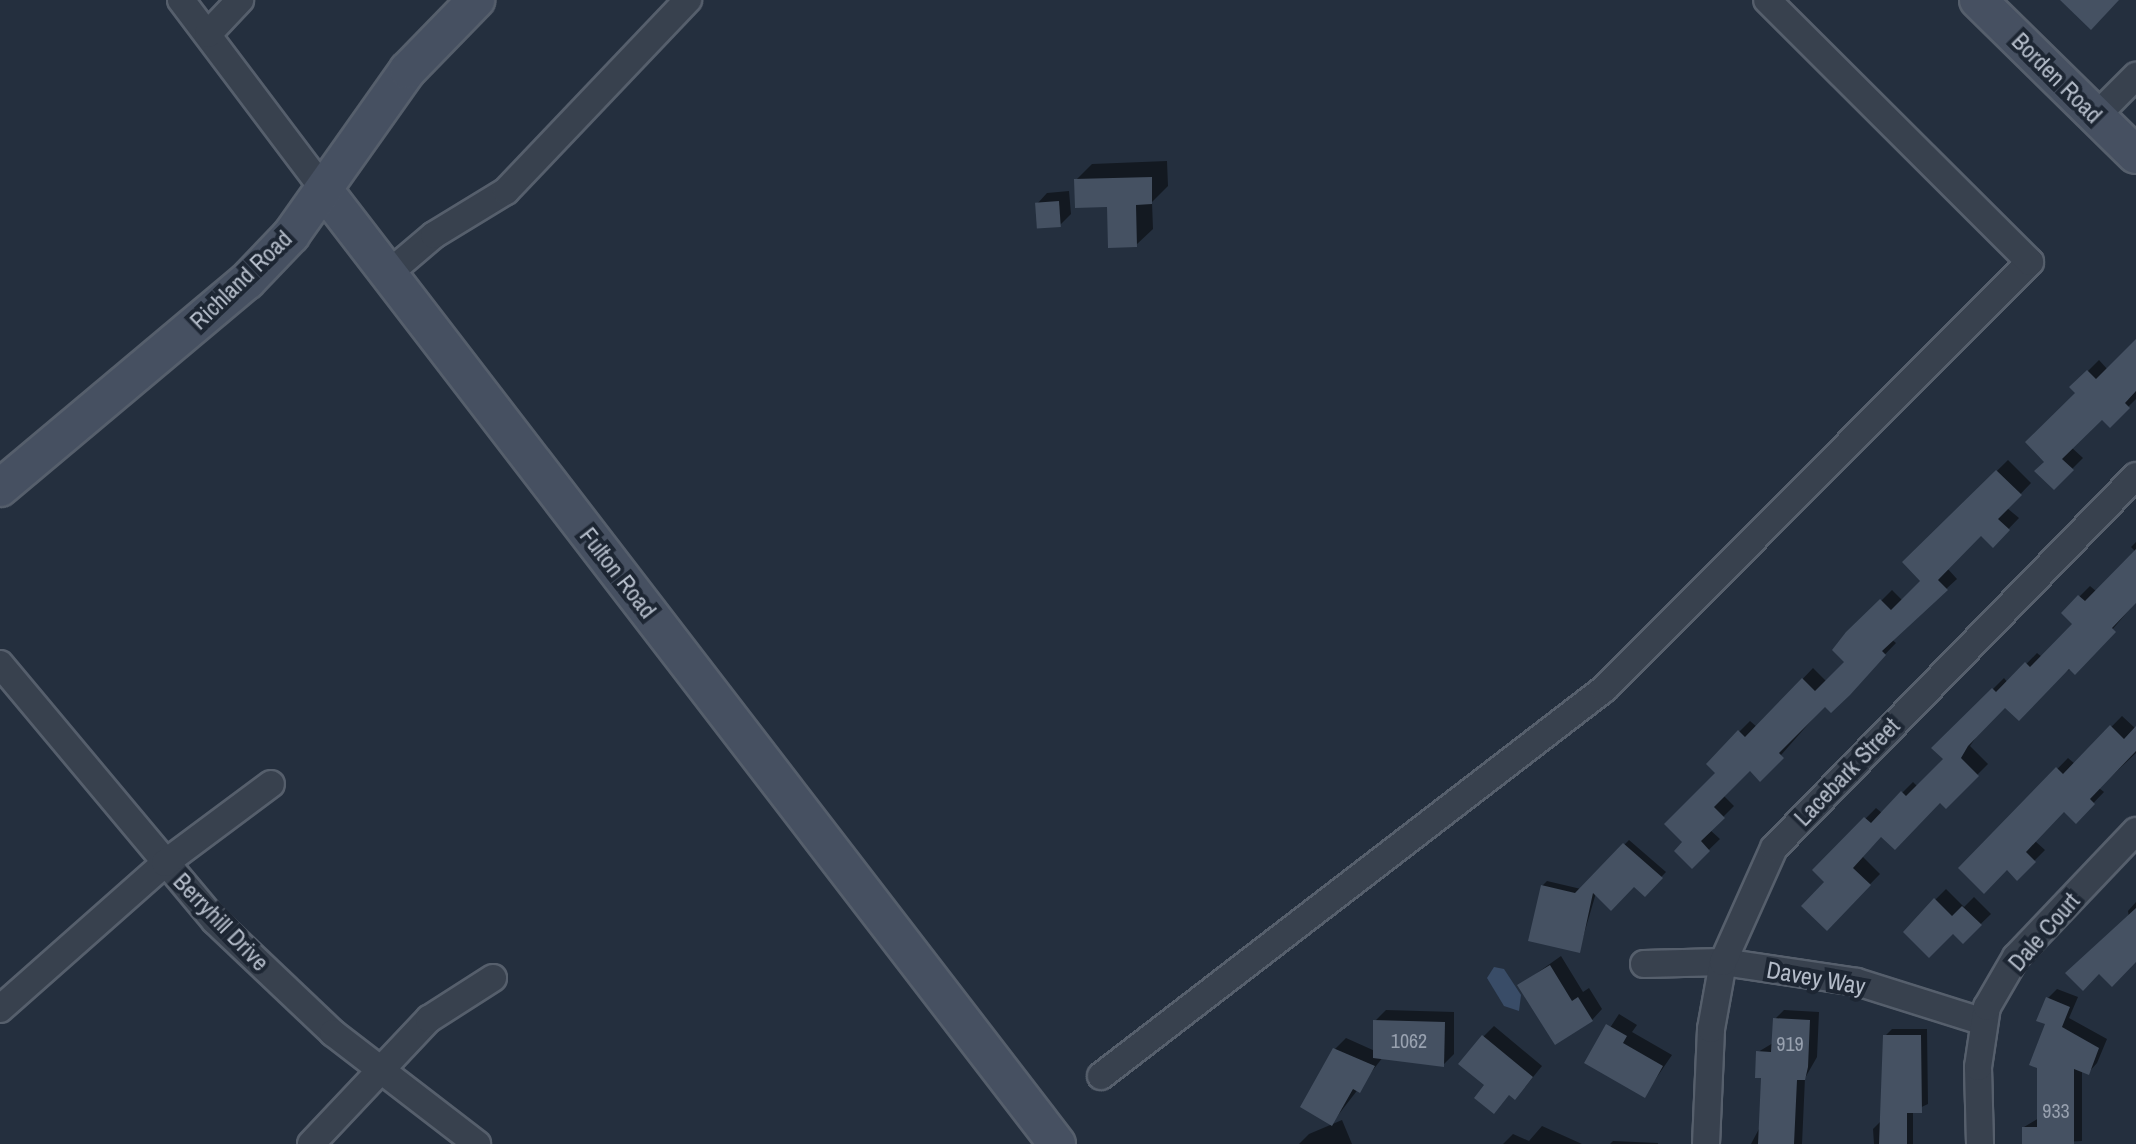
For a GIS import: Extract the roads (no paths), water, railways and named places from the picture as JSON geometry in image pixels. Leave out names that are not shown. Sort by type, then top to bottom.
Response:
[{"type":"street","name":"Fulton Road","points":[[181,0],[1057,1144]]},
{"type":"street","points":[[208,34],[240,0]]},
{"type":"street","name":"Richland Road","points":[[0,488],[247,281],[324,190],[408,70],[476,0]]},
{"type":"street","points":[[388,274],[434,235],[506,191],[688,0]]},
{"type":"street","points":[[1101,1076],[1604,689],[2030,262],[1767,0]]},
{"type":"street","name":"Borden Road","points":[[1978,0],[2136,155]]},
{"type":"street","points":[[2096,116],[2136,76]]},
{"type":"street","name":"Lacebark Street","points":[[1706,1144],[1711,1029],[1723,962],[1774,848],[2136,476]]},
{"type":"street","name":"Berryhill Drive","points":[[0,664],[215,921],[379,1071],[477,1144]]},
{"type":"street","points":[[0,1009],[165,863],[271,784]]},
{"type":"street","name":"Dale Court","points":[[1980,1144],[1978,1067],[1987,1007],[2016,957],[2136,831]]},
{"type":"street","name":"Davey Way","points":[[1644,964],[1723,962],[1857,982],[1984,1022]]},
{"type":"street","points":[[311,1144],[429,1019],[493,978]]},
{"type":"water","points":[[1494,967],[1504,969],[1521,995],[1519,1011],[1504,1006],[1487,978]]}]
